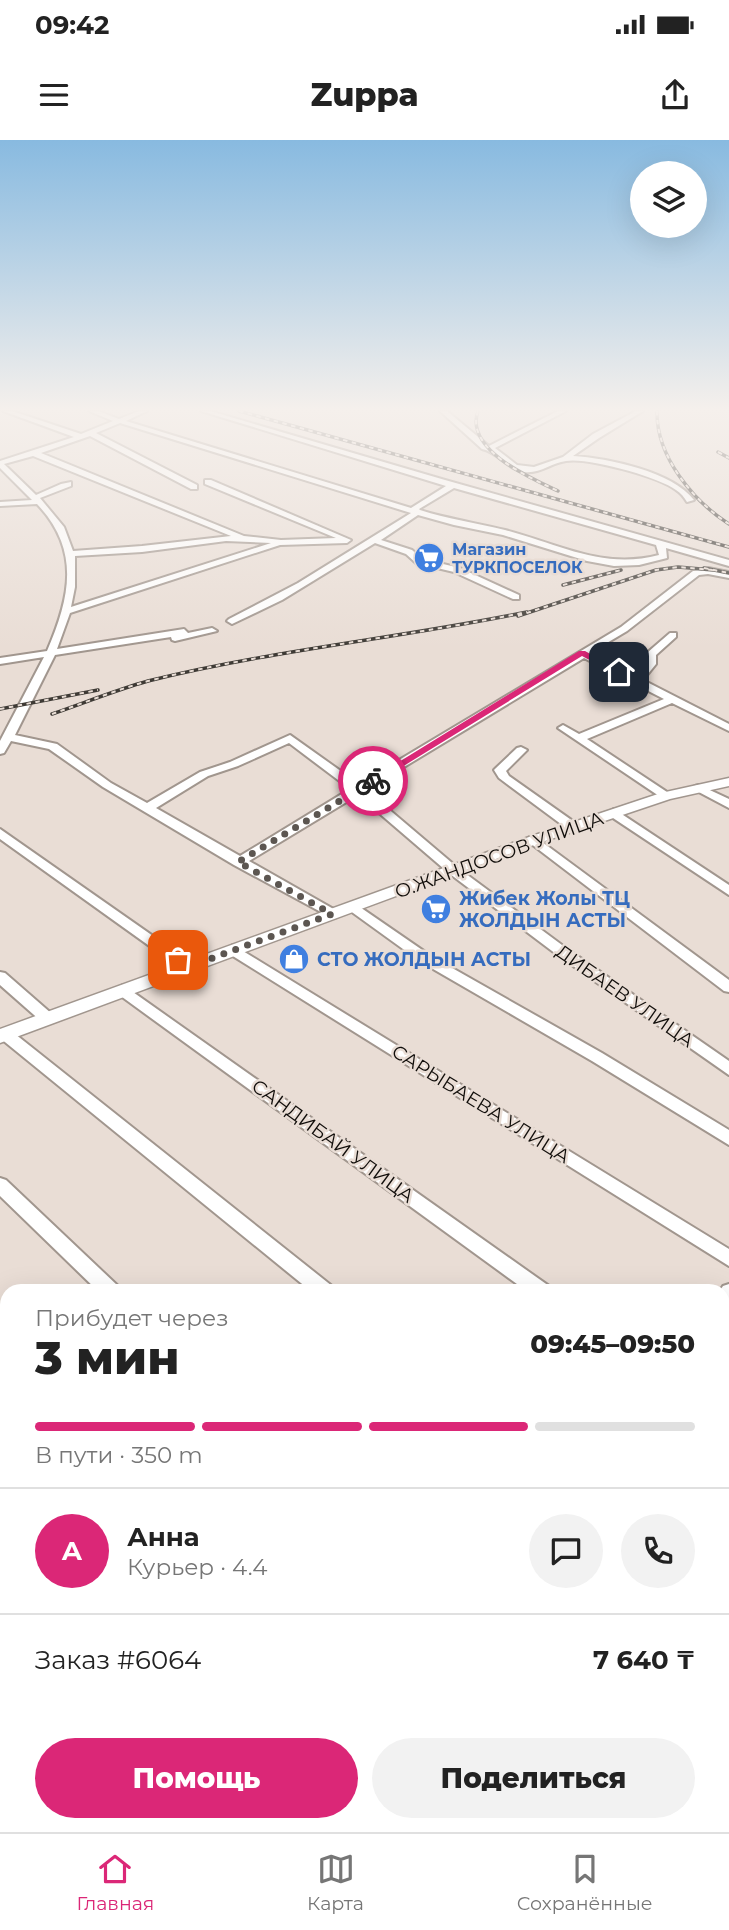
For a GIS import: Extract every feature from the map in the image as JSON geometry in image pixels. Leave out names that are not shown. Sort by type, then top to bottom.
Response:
[{"type":"main road","name":"О.ЖАНДОСОВ УЛИЦА","points":[[2,1035],[534,840],[666,796],[729,782]]},
{"type":"street","points":[[0,751],[59,638],[71,586],[72,554],[64,533],[26,490]]},
{"type":"street","points":[[0,504],[36,500],[49,490]]},
{"type":"street","points":[[124,490],[242,538]]},
{"type":"street","points":[[227,490],[363,547]]},
{"type":"street","points":[[343,490],[454,523],[479,524],[577,555],[632,565],[664,556],[660,543]]},
{"type":"street","points":[[417,512],[415,508],[445,490]]},
{"type":"street","points":[[471,490],[729,562]]},
{"type":"street","points":[[681,490],[690,500]]},
{"type":"street","points":[[232,621],[277,599],[417,512]]},
{"type":"street","points":[[72,554],[88,550],[123,551],[218,539],[242,538],[285,543],[347,540]]},
{"type":"street","points":[[374,540],[409,552],[419,561],[457,570],[516,597]]},
{"type":"street","points":[[64,612],[285,543]]},
{"type":"street","points":[[238,862],[624,629],[695,575],[708,571],[729,575]]},
{"type":"street","points":[[0,661],[49,658],[212,631]]},
{"type":"street","points":[[49,658],[184,632]]},
{"type":"street","points":[[638,681],[651,664],[651,654],[673,635]]},
{"type":"street","points":[[582,653],[729,727]]},
{"type":"street","points":[[579,738],[674,698]]},
{"type":"street","points":[[564,728],[666,796]]},
{"type":"street","points":[[8,737],[53,746],[107,785],[332,914]]},
{"type":"street","name":"ДИБАЕВ УЛИЦА","points":[[147,808],[204,774],[234,764],[290,737],[359,790],[454,871],[561,951],[729,1069]]},
{"type":"street","points":[[522,750],[500,770],[505,778],[573,827]]},
{"type":"street","points":[[699,788],[729,804]]},
{"type":"street","points":[[614,813],[729,891]]},
{"type":"street","points":[[0,833],[188,967]]},
{"type":"street","points":[[534,840],[729,987]]},
{"type":"street","points":[[354,907],[426,959],[597,1057],[729,1138]]},
{"type":"street","name":"САРЫБАЕВА УЛИЦА","points":[[233,950],[729,1258]]},
{"type":"street","points":[[0,976],[47,1017]]},
{"type":"street","name":"САНДИБАЙ УЛИЦА","points":[[123,990],[531,1284]]},
{"type":"street","points":[[2,1035],[316,1284]]},
{"type":"street","points":[[0,1185],[105,1284]]},
{"type":"railway","points":[[523,490],[729,547]]},
{"type":"railway","points":[[690,490],[729,524]]},
{"type":"railway","points":[[518,616],[656,570],[678,567],[713,570]]},
{"type":"railway","points":[[704,568],[729,573]]},
{"type":"railway","points":[[563,585],[621,570]]},
{"type":"railway","points":[[52,714],[148,681],[195,670],[527,612]]},
{"type":"railway","points":[[0,709],[98,690]]},
{"type":"way so far","points":[[178,960],[188,967],[332,914],[238,862],[373,781]]},
{"type":"place","name":"Магазин ТУРКПОСЕЛОК","points":[[429,558]]},
{"type":"place","name":"Жибек Жолы ТЦ ЖОЛДЫН АСТЫ","points":[[436,909]]},
{"type":"place","name":"СТО ЖОЛДЫН АСТЫ","points":[[294,959]]},
{"type":"route","points":[[373,781],[582,653],[619,672]]}]
